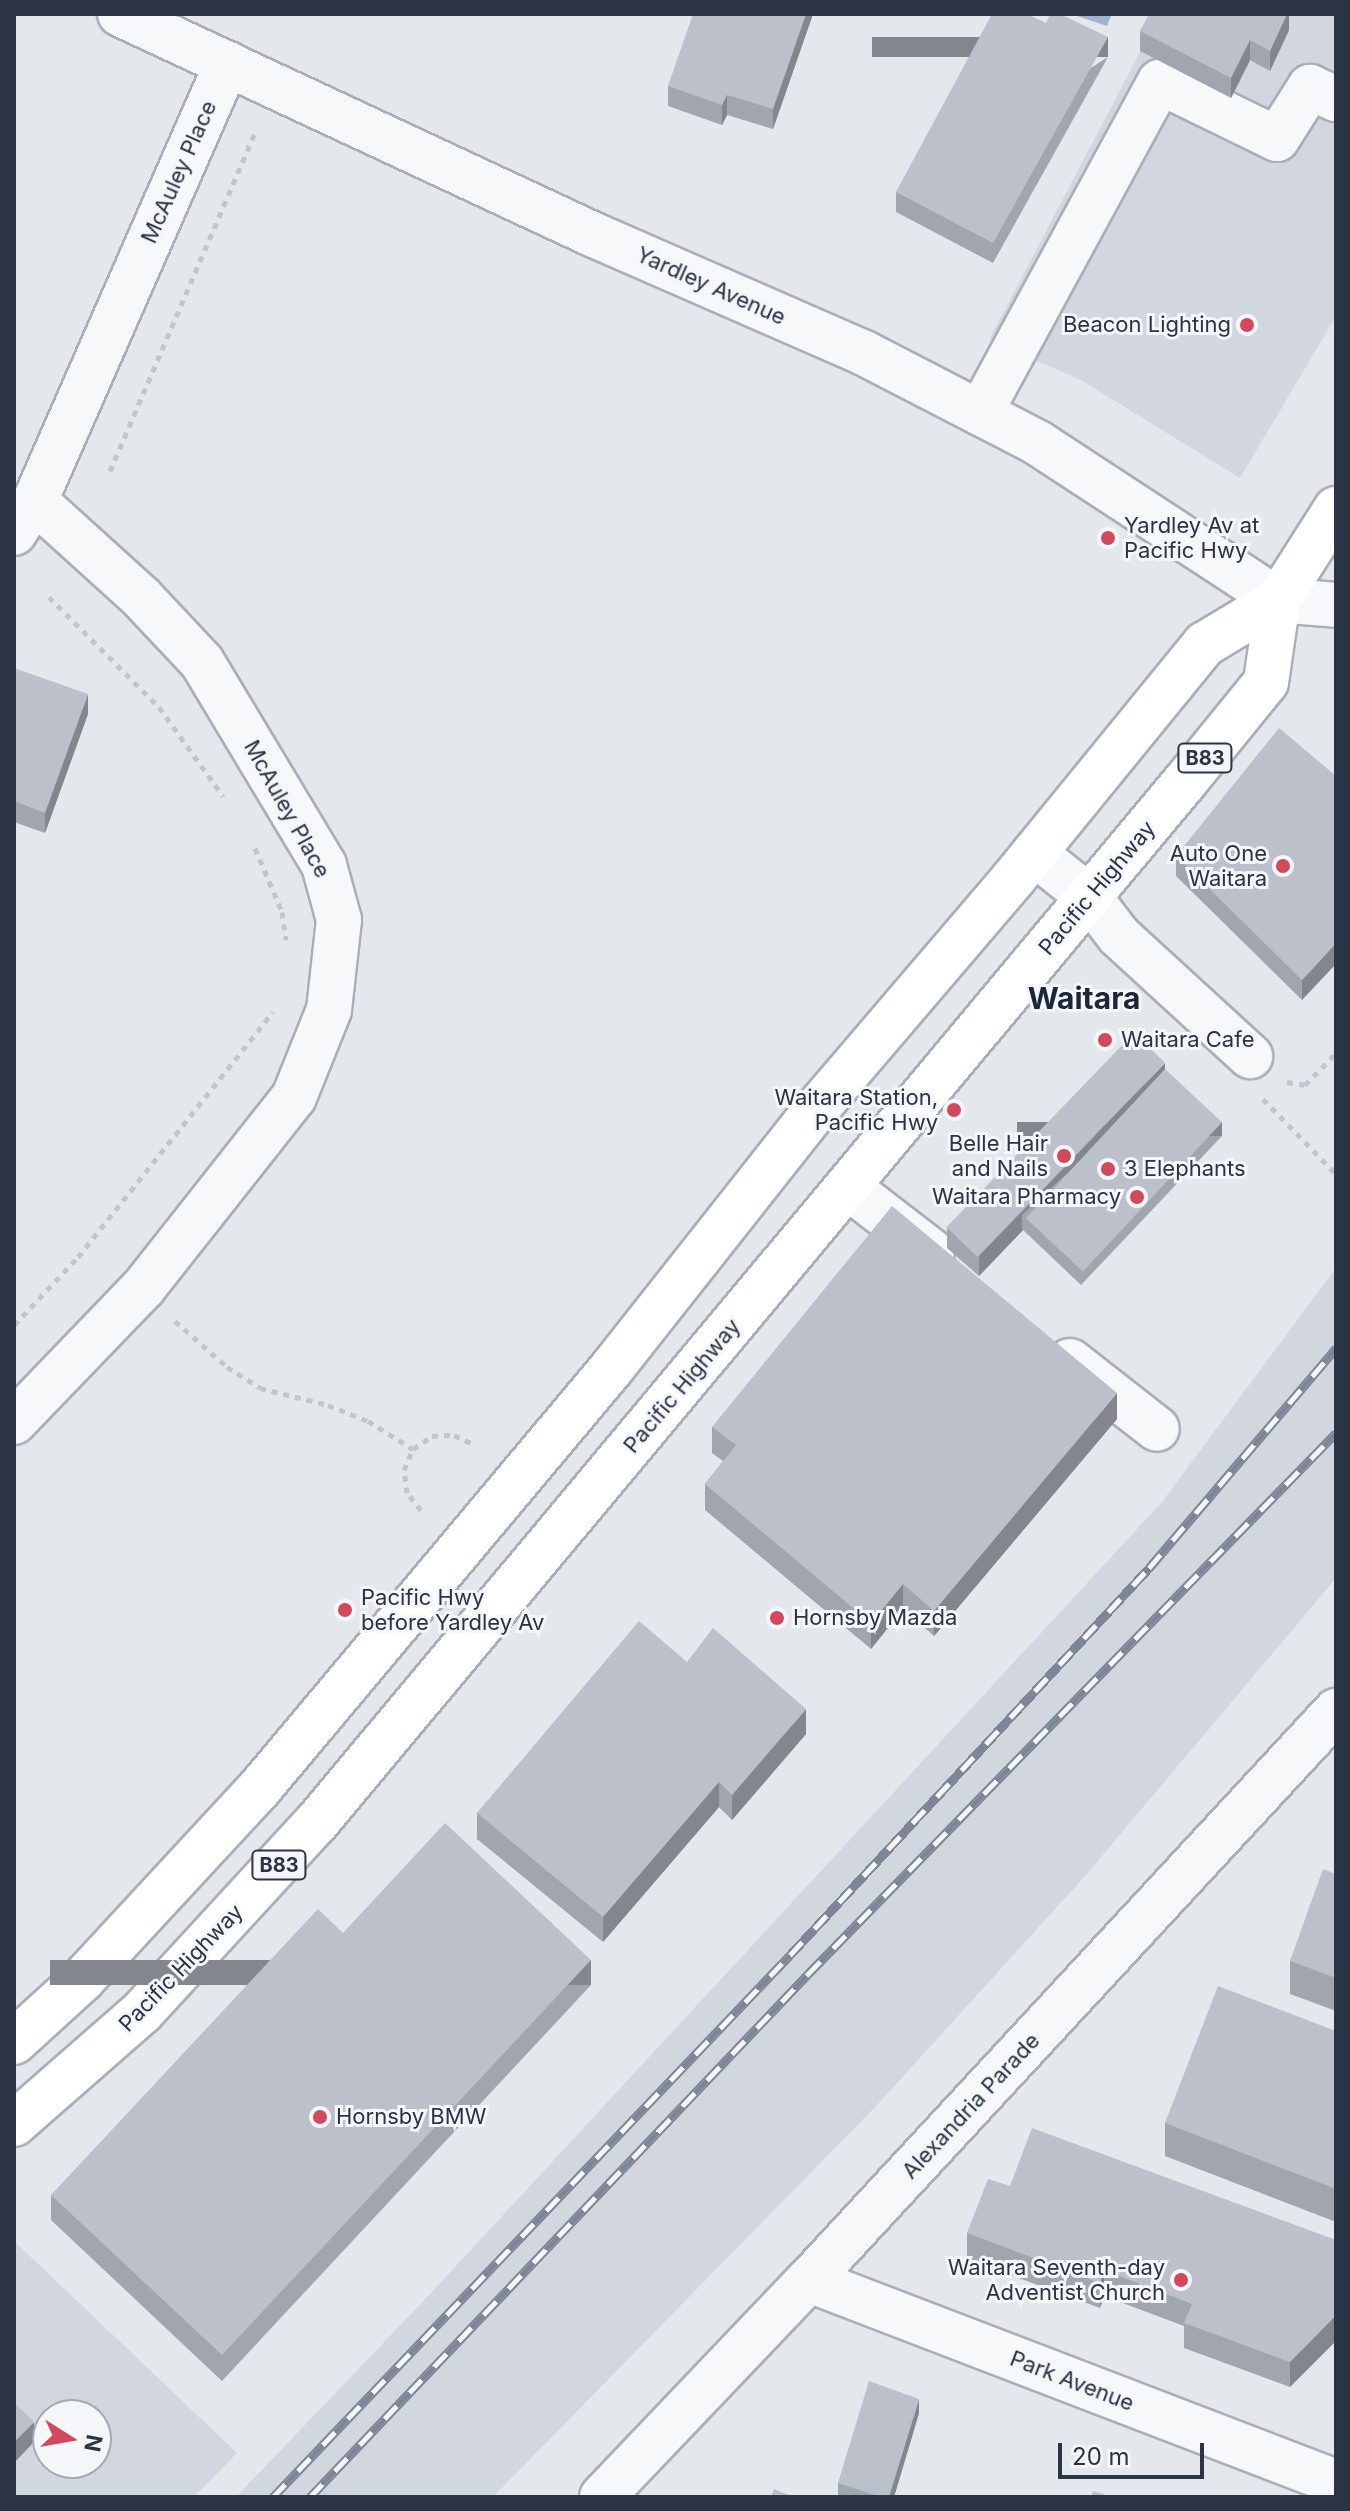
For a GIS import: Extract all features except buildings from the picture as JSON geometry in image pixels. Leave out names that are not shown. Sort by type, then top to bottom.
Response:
[{"type":"main road","name":"Pacific Highway","points":[[14,2124],[142,2012],[317,1822],[1266,682],[1278,600],[1336,509]]},
{"type":"main road","name":"Pacific Highway","points":[[14,2042],[83,1979],[259,1789],[602,1381],[809,1118],[1034,853],[1205,644],[1278,600]]},
{"type":"street","name":"Yardley Avenue","points":[[120,14],[594,235],[864,353],[1038,443],[1278,600]]},
{"type":"street","name":"McAuley Place","points":[[14,1422],[143,1288],[294,1097],[329,1010],[339,920],[324,865],[202,662],[141,597],[24,517],[227,63]]},
{"type":"street","points":[[980,413],[1160,82],[1277,139],[1310,87],[1336,99]]},
{"type":"street","points":[[1278,600],[1336,605]]},
{"type":"street","points":[[1034,853],[1089,897],[1119,936],[1267,1075]]},
{"type":"street","points":[[848,1187],[961,1275]]},
{"type":"street","points":[[1034,1333],[1157,1429]]},
{"type":"street","name":"Alexandria Parade","points":[[602,2497],[809,2280],[1336,1711]]},
{"type":"street","name":"Park Avenue","points":[[809,2280],[1336,2482]]},
{"type":"path","points":[[110,471],[257,129]]},
{"type":"path","points":[[49,597],[159,707],[228,803]]},
{"type":"path","points":[[251,841],[282,912],[288,949]]},
{"type":"path","points":[[14,1325],[95,1237],[267,1024],[277,1006]]},
{"type":"path","points":[[1336,1053],[1305,1085],[1267,1075],[1262,1098],[1336,1174]]},
{"type":"path","points":[[164,1312],[227,1367],[260,1388],[355,1415],[413,1449]]},
{"type":"path","points":[[421,1510],[407,1493],[404,1470],[413,1449],[432,1436],[454,1435],[475,1445]]},
{"type":"shaded area","points":[[1160,14],[1336,14],[1336,316],[1240,478],[1081,380],[989,340]]},
{"type":"shaded area","points":[[1336,1268],[1336,1578],[1086,1875],[878,2104],[493,2497],[236,2497],[431,2293],[1162,1502]]},
{"type":"shaded area","points":[[14,2241],[237,2453],[194,2497],[14,2497]]},
{"type":"water","points":[[1071,14],[1112,14],[1107,26]]},
{"type":"railway","points":[[273,2497],[790,1955],[1149,1568],[1336,1348]]},
{"type":"railway","points":[[310,2497],[808,1974],[1336,1433]]},
{"type":"place","name":"Beacon Lighting","points":[[1247,325]]},
{"type":"place","name":"Yardley Av at Pacific Hwy","points":[[1108,538]]},
{"type":"place","name":"Auto One Waitara","points":[[1283,866]]},
{"type":"place","name":"Waitara Cafe","points":[[1105,1040]]},
{"type":"place","name":"Waitara Station, Pacific Hwy","points":[[954,1110]]},
{"type":"place","name":"Belle Hair and Nails","points":[[1064,1156]]},
{"type":"place","name":"3 Elephants","points":[[1108,1169]]},
{"type":"place","name":"Waitara Pharmacy","points":[[1137,1197]]},
{"type":"place","name":"Pacific Hwy before Yardley Av","points":[[345,1610]]},
{"type":"place","name":"Hornsby Mazda","points":[[777,1618]]},
{"type":"place","name":"Hornsby BMW","points":[[320,2117]]},
{"type":"place","name":"Waitara Seventh-day Adventist Church","points":[[1181,2280]]},
{"type":"district","name":"Waitara","points":[[1084,998]]}]
